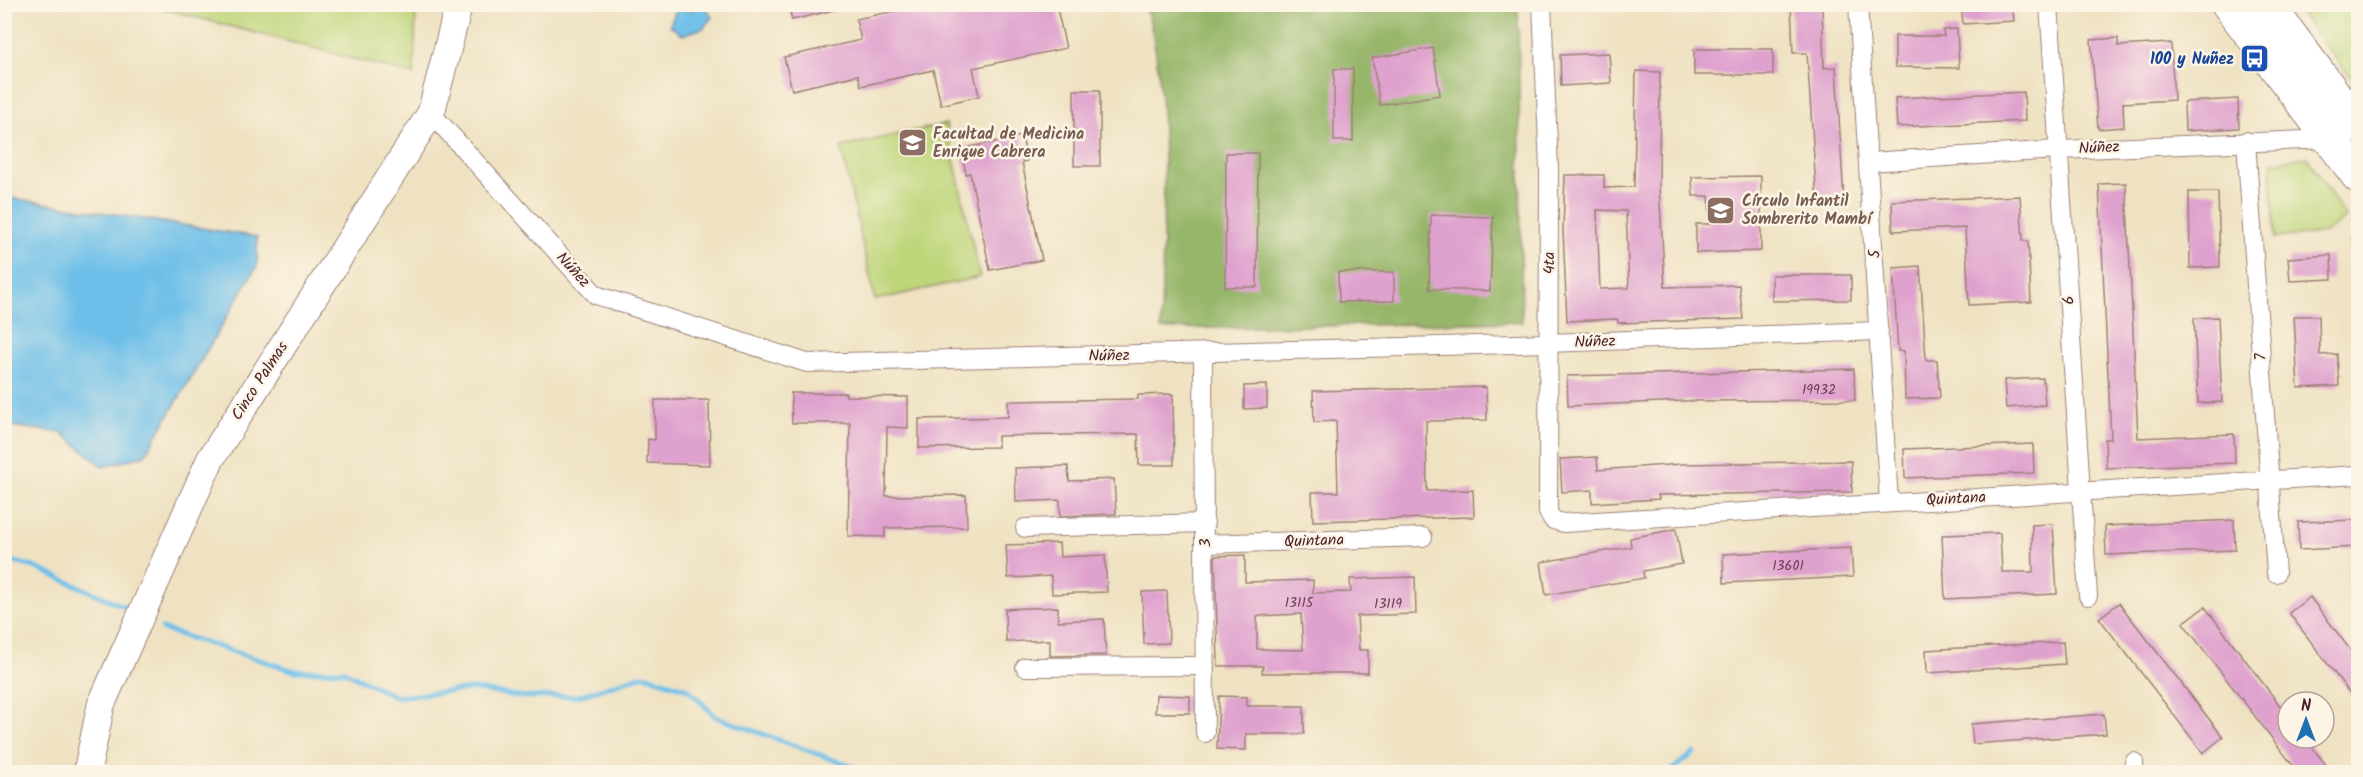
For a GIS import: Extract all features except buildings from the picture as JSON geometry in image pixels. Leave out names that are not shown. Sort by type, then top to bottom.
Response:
[{"type":"highway","points":[[2228,4],[2344,132]]},
{"type":"highway","points":[[2267,4],[2344,132],[2358,176]]},
{"type":"street","name":"Cinco Palmas","points":[[87,772],[101,705],[210,460],[431,113],[459,4]]},
{"type":"street","name":"4ta","points":[[1542,4],[1549,169],[1548,512],[1553,520]]},
{"type":"street","name":"5","points":[[1858,4],[1889,503]]},
{"type":"street","name":"6","points":[[2049,4],[2083,492],[2088,596]]},
{"type":"street","name":"Núñez","points":[[431,113],[596,295],[807,363],[1203,354],[1879,331]]},
{"type":"street","name":"Núñez","points":[[1869,162],[2246,141],[2344,132]]},
{"type":"street","name":"7","points":[[2246,141],[2276,573]]},
{"type":"street","name":"3","points":[[1203,354],[1205,733]]},
{"type":"street","name":"Quintana","points":[[1553,520],[1563,523],[2358,475]]},
{"type":"street","points":[[1025,528],[1205,523]]},
{"type":"street","name":"Quintana","points":[[1205,544],[1424,537]]},
{"type":"street","points":[[1025,667],[1205,666]]},
{"type":"green space","points":[[150,5],[416,5],[414,75]]},
{"type":"green space","points":[[1146,5],[1518,5],[1522,322],[1161,329],[1164,207],[1163,125],[1160,84]]},
{"type":"green space","points":[[2294,5],[2358,5],[2358,87]]},
{"type":"green space","points":[[946,124],[980,277],[875,300],[841,147]]},
{"type":"green space","points":[[2307,157],[2346,217],[2326,233],[2275,238],[2271,162]]},
{"type":"green space","points":[[2358,238],[2358,348],[2350,243]]},
{"type":"water","points":[[697,5],[704,5],[712,17],[703,28],[682,35],[670,25],[677,8],[692,11]]},
{"type":"water","points":[[5,197],[257,237],[257,266],[145,455],[103,467],[62,433],[5,425]]},
{"type":"waterway","points":[[4,559],[34,567],[130,609]]},
{"type":"waterway","points":[[162,629],[295,671],[344,671],[396,697],[472,689],[522,697],[579,696],[644,675],[688,689],[716,717],[867,772]]},
{"type":"waterway","points":[[1669,772],[1694,753]]},
{"type":"place","name":"100 y Nuñez","points":[[2255,59]]},
{"type":"place","name":"Facultad de Medicina Enrique Cabrera","points":[[912,143]]},
{"type":"place","name":"Círculo Infantil Sombrerito Mambí","points":[[1721,210]]}]
